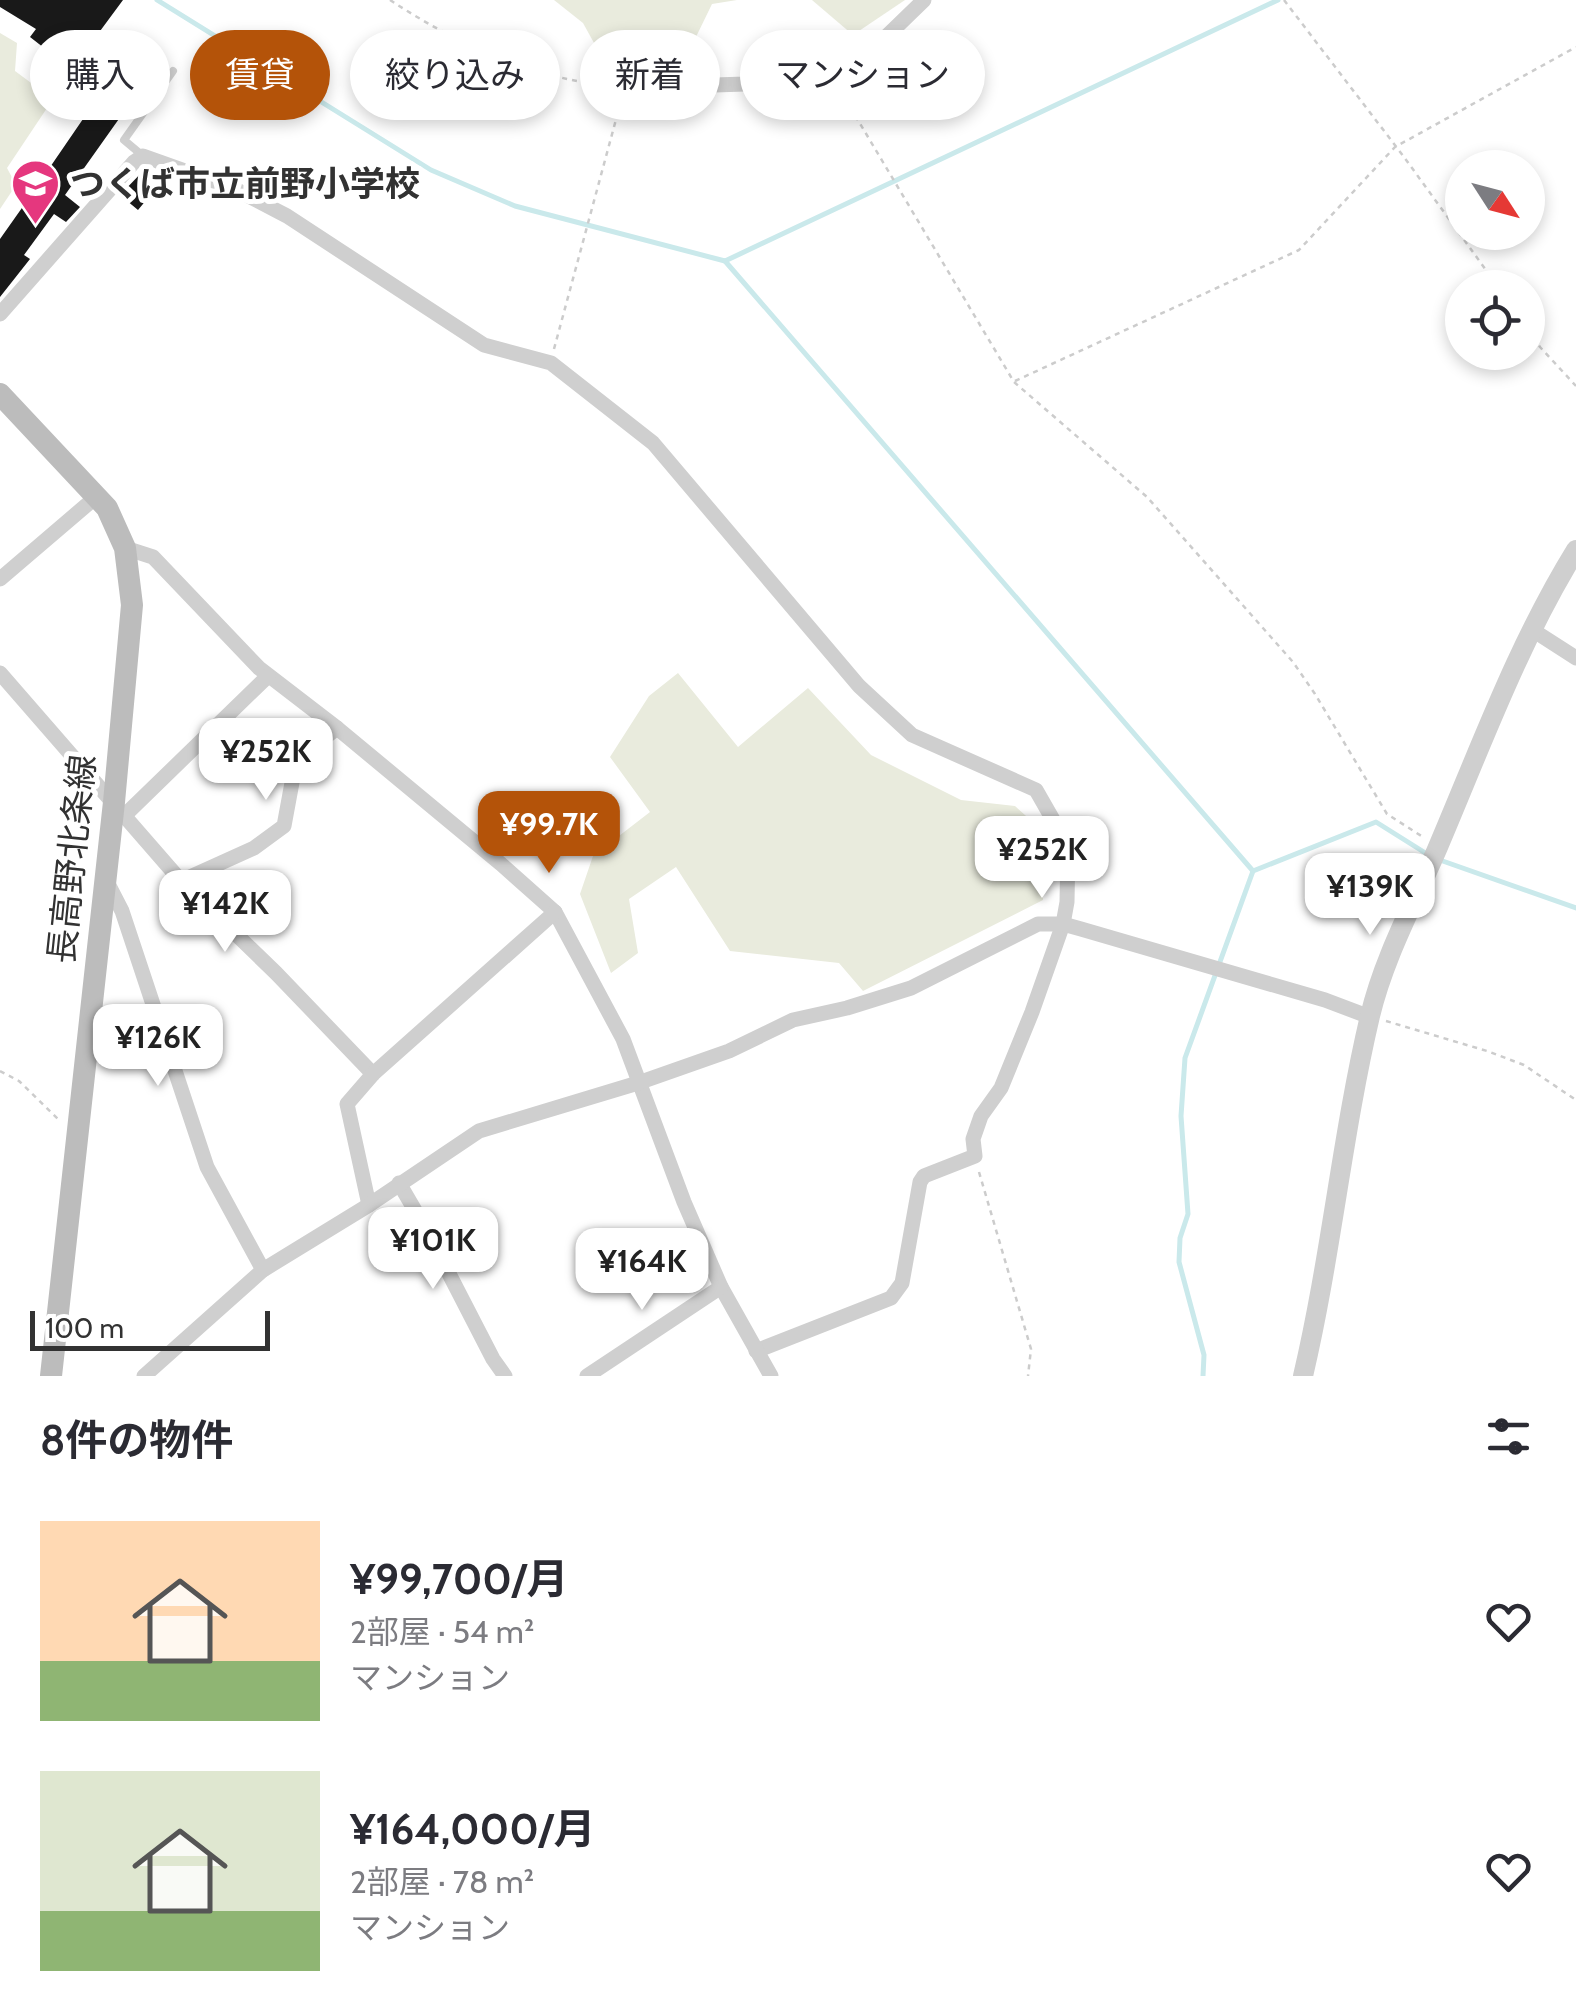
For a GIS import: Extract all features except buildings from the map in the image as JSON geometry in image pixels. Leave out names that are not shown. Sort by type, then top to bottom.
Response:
[{"type":"main road","name":"長高野北条線","points":[[0,394],[107,508],[125,548],[132,605],[119,809],[106,880],[51,1376]]},
{"type":"street","points":[[893,30],[924,0]]},
{"type":"street","points":[[0,314],[143,156],[233,188],[287,216],[484,345],[551,363],[653,443],[860,686],[912,736],[1036,790],[1068,846],[1067,902],[1032,1012],[1001,1088],[981,1116],[973,1139],[974,1156],[924,1176],[920,1182],[902,1283],[891,1298],[756,1351]]},
{"type":"street","points":[[0,579],[96,496]]},
{"type":"street","points":[[125,548],[153,557],[268,676],[336,728],[555,912],[623,1039],[684,1202],[722,1287],[771,1376]]},
{"type":"street","points":[[1303,1376],[1370,1017],[1388,959],[1531,629],[1576,550]]},
{"type":"street","points":[[1531,629],[1576,658]]},
{"type":"street","points":[[0,673],[181,881],[373,1074]]},
{"type":"street","points":[[119,809],[268,676]]},
{"type":"street","points":[[181,881],[254,848],[284,826],[296,762],[336,728]]},
{"type":"street","points":[[106,880],[122,911],[207,1167],[264,1270]]},
{"type":"street","points":[[369,1206],[347,1104],[373,1074],[555,912]]},
{"type":"street","points":[[144,1376],[264,1270],[369,1206],[480,1130],[638,1083],[729,1051],[793,1020],[911,988],[1038,924],[1063,924],[1325,1000],[1370,1017]]},
{"type":"street","points":[[399,1183],[505,1376]]},
{"type":"street","points":[[587,1376],[722,1287]]},
{"type":"lane","points":[[143,156],[124,140],[173,71]]},
{"type":"path","points":[[390,0],[429,26],[477,50],[580,83]]},
{"type":"path","points":[[1284,0],[1486,270]]},
{"type":"path","points":[[1014,382],[1299,250],[1395,148],[1576,47]]},
{"type":"path","points":[[551,363],[615,120]]},
{"type":"path","points":[[858,120],[1014,382],[1148,497],[1294,662],[1387,814],[1438,846]]},
{"type":"path","points":[[1545,352],[1576,386]]},
{"type":"path","points":[[1370,1017],[1524,1065],[1576,1100]]},
{"type":"path","points":[[0,1071],[19,1081],[56,1119],[78,1129]]},
{"type":"path","points":[[974,1156],[1031,1348],[1028,1376]]},
{"type":"shaded area","points":[[554,0],[737,0],[712,4],[699,30],[587,30]]},
{"type":"shaded area","points":[[812,0],[905,0],[860,30],[847,30]]},
{"type":"shaded area","points":[[0,33],[17,43],[15,71],[30,82],[30,120],[39,120],[7,168],[16,185],[0,209]]},
{"type":"shaded area","points":[[678,673],[738,747],[808,688],[871,755],[961,800],[1015,806],[1045,833],[1043,900],[863,991],[839,963],[730,951],[676,867],[629,899],[638,953],[611,973],[580,894],[593,856],[650,812],[610,757],[649,696]]},
{"type":"waterway","points":[[157,0],[431,170],[515,206],[725,261],[1278,0]]},
{"type":"waterway","points":[[725,261],[1253,871],[1185,1058],[1181,1116],[1188,1214],[1180,1238],[1179,1262],[1204,1355],[1203,1376]]},
{"type":"waterway","points":[[1253,871],[1376,822],[1427,854]]},
{"type":"waterway","points":[[1437,859],[1576,908]]},
{"type":"place","name":"つくば市立前野小学校","points":[[35,226]]}]
